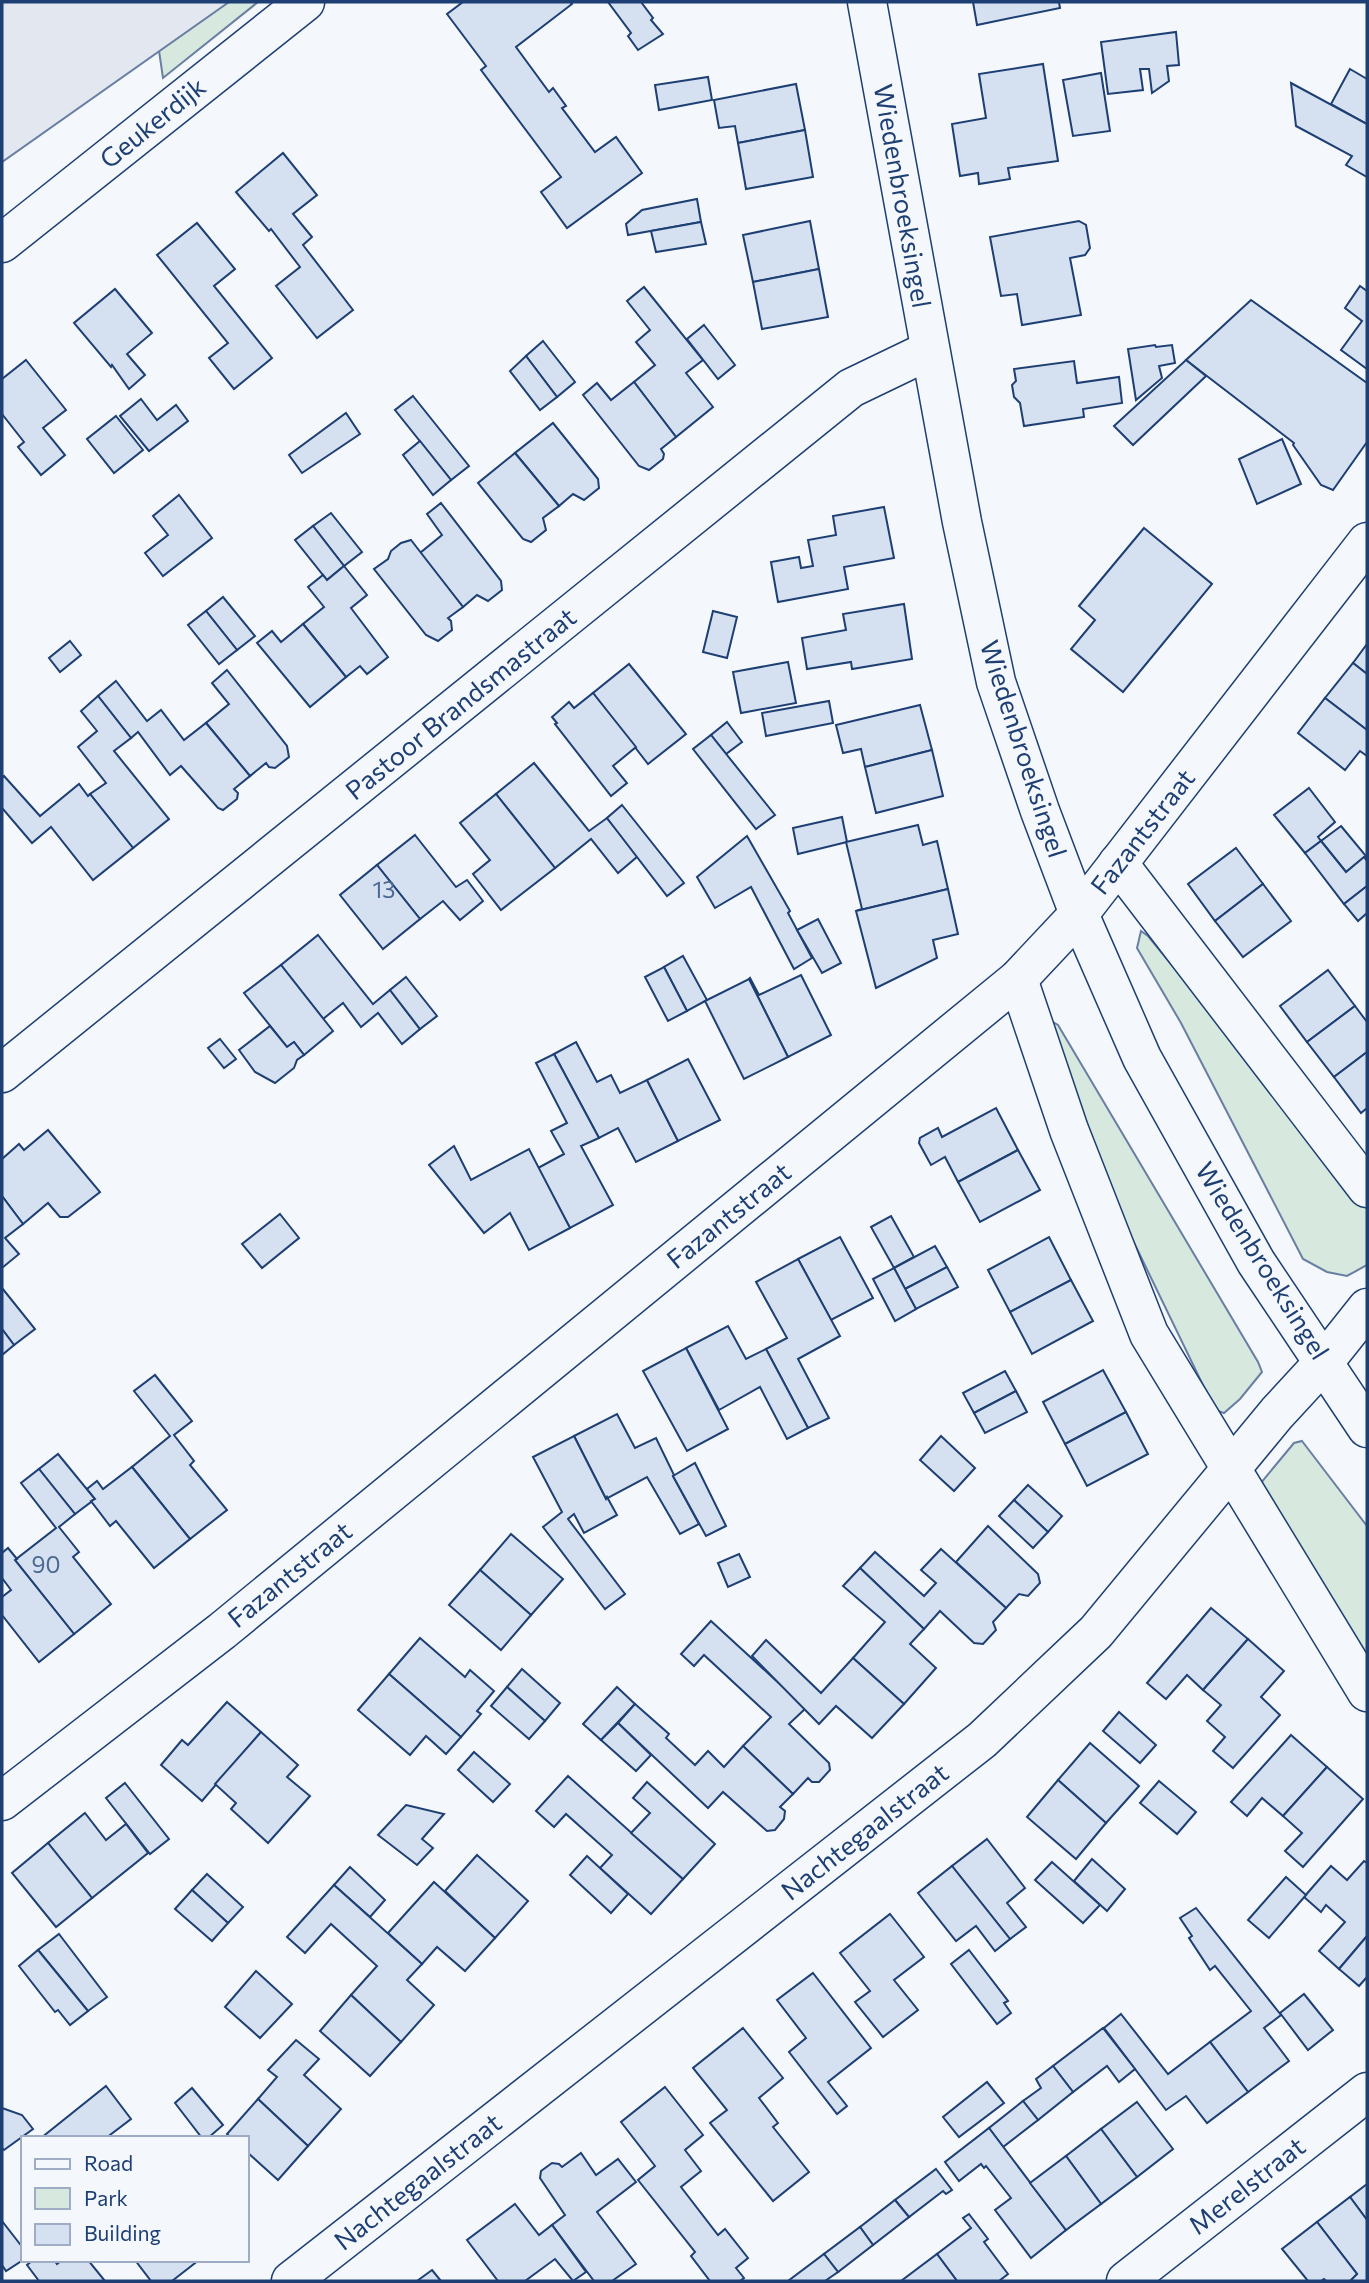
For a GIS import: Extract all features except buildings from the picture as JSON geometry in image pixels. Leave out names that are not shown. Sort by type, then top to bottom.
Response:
[{"type":"street","name":"Geukerdijk","points":[[2,243],[305,2]]},
{"type":"street","name":"Wiedenbroeksingel","points":[[867,2],[962,522],[996,682],[1040,811],[1079,914],[1142,1059],[1256,1262],[1367,1428]]},
{"type":"street","name":"Pastoor Brandsmastraat","points":[[2,1073],[851,388],[930,350]]},
{"type":"street","name":"Fazantstraat","points":[[2,1801],[222,1631],[1018,979],[1079,914],[1367,542]]},
{"type":"street","points":[[1118,863],[1367,1188]]},
{"type":"street","points":[[1018,979],[1069,1130],[1149,1334],[1367,1692]]},
{"type":"street","name":"Nachtegaalstraat","points":[[291,2281],[982,1740],[1096,1632],[1367,1308]]},
{"type":"street","name":"Merelstraat","points":[[1126,2281],[1367,2092]]},
{"type":"green space","points":[[156,2],[258,2],[163,78],[154,17]]},
{"type":"green space","points":[[1141,931],[1148,936],[1367,1202],[1367,1265],[1347,1276],[1327,1272],[1303,1259],[1181,1023],[1137,948]]},
{"type":"green space","points":[[1042,1016],[1058,1025],[1258,1362],[1262,1372],[1240,1399],[1224,1413],[1215,1410],[1079,1129]]},
{"type":"green space","points":[[1302,1441],[1367,1526],[1367,1679],[1260,1484],[1294,1443]]},
{"type":"shaded area","points":[[2,2],[229,2],[2,162]]}]
